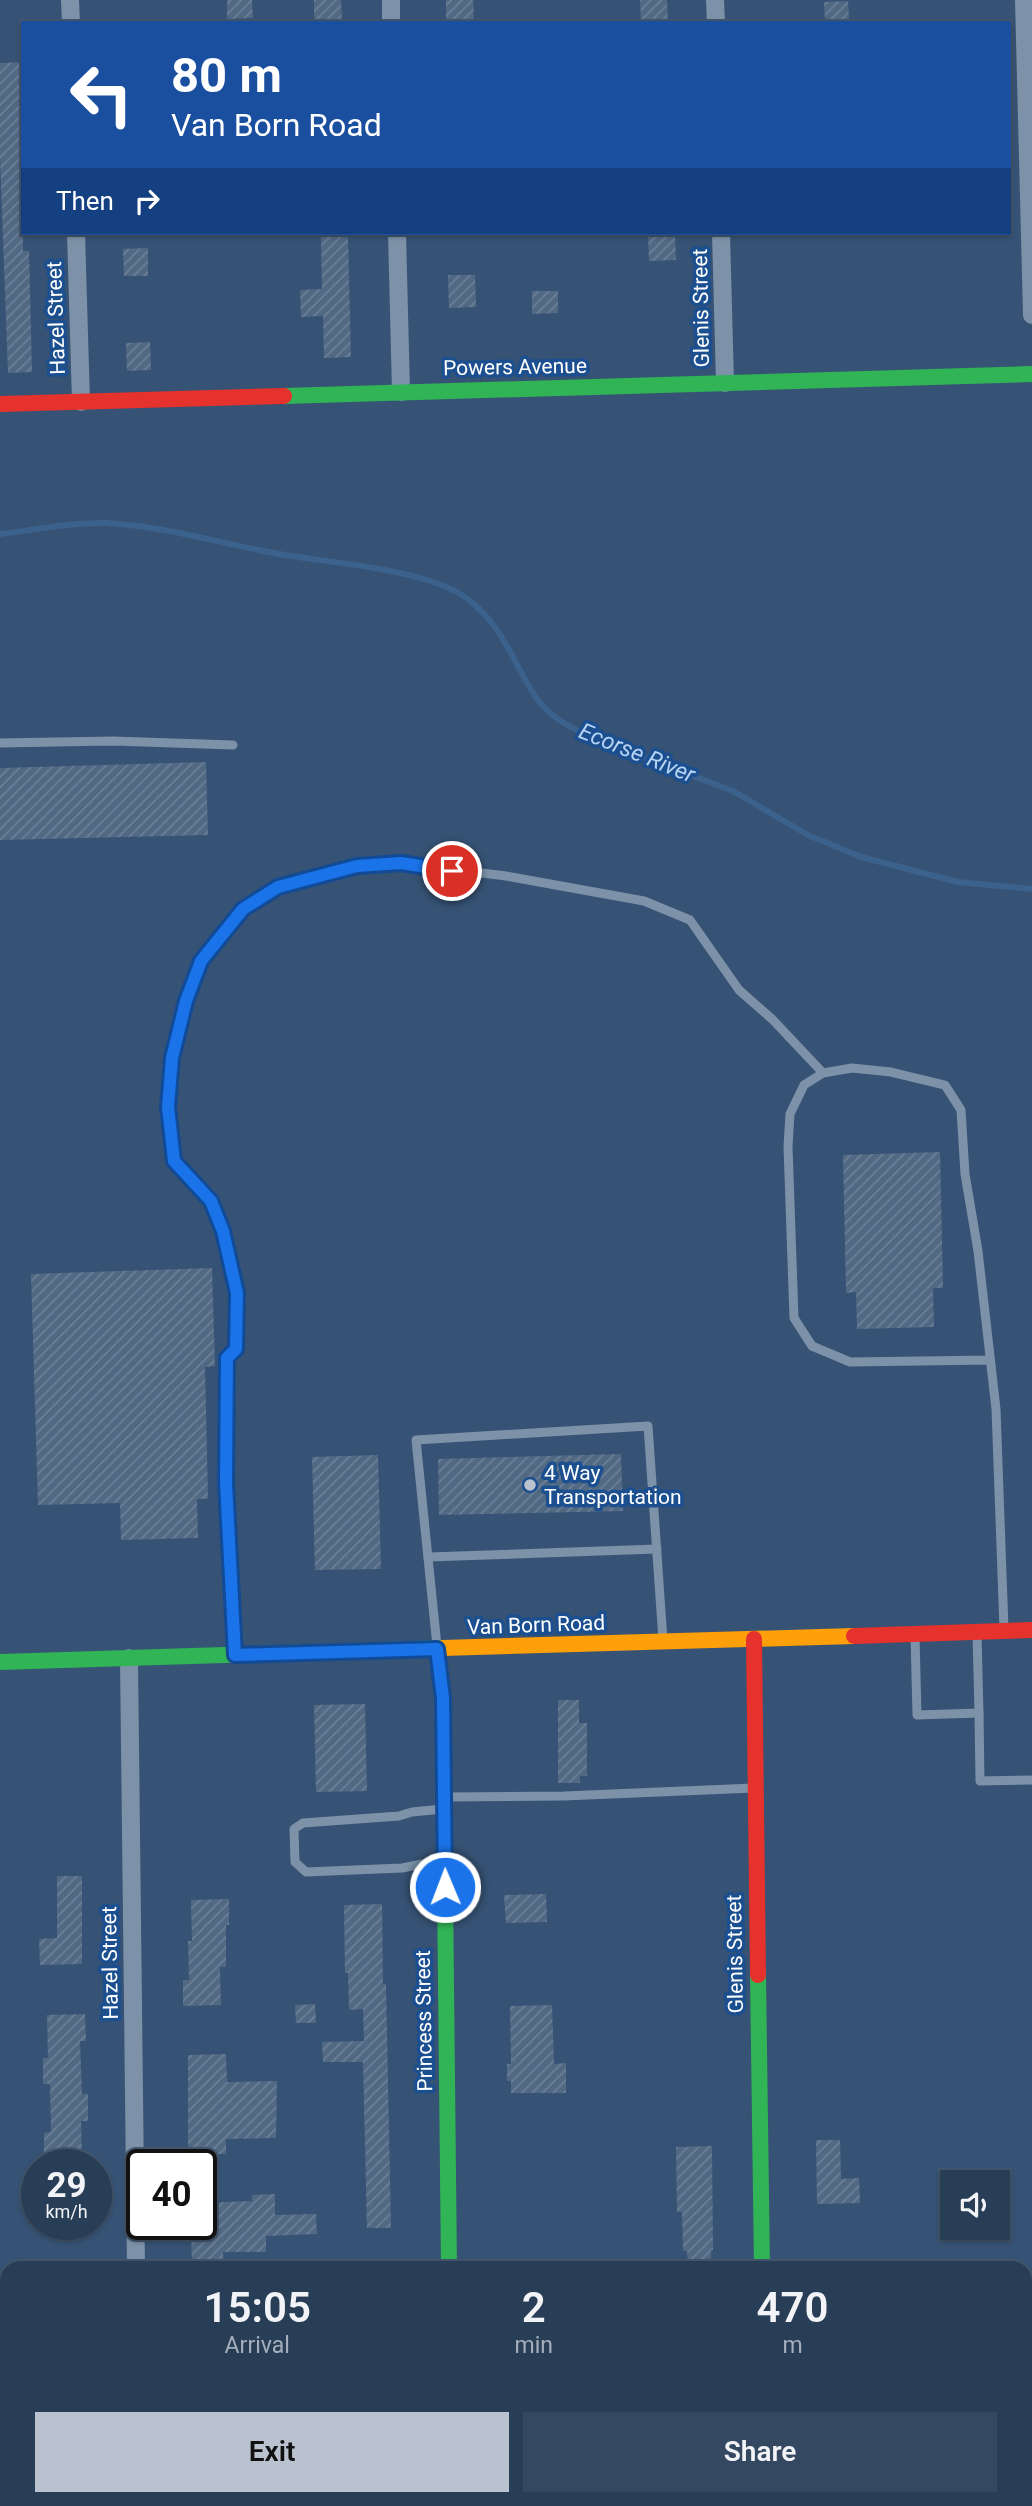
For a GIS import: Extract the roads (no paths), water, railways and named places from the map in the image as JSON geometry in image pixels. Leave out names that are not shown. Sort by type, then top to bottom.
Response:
[{"type":"street","points":[[70,0],[71,21]]},
{"type":"street","points":[[391,0],[391,21]]},
{"type":"street","points":[[715,0],[716,21]]},
{"type":"street","points":[[1024,0],[1028,42],[1032,315]]},
{"type":"street","name":"Hazel Street","points":[[76,235],[81,402]]},
{"type":"street","points":[[397,235],[401,392]]},
{"type":"street","name":"Glenis Street","points":[[721,235],[725,383]]},
{"type":"street","name":"Powers Avenue","points":[[0,404],[1032,374]]},
{"type":"street","name":"Van Born Road","points":[[0,1662],[1032,1630]]},
{"type":"street","name":"Glenis Street","points":[[754,1639],[762,2261]]},
{"type":"street","name":"Princess Street","points":[[437,1649],[443,1698],[449,2261]]},
{"type":"street","name":"Hazel Street","points":[[129,1658],[136,2261]]},
{"type":"lane","points":[[0,743],[113,741],[233,745]]},
{"type":"lane","points":[[235,1655],[226,1483],[227,1358],[236,1349],[237,1293],[223,1231],[211,1201],[174,1161],[168,1107],[172,1058],[189,991],[201,961],[243,909],[278,887],[310,877],[357,866],[401,863],[506,876],[644,901],[690,920],[739,990],[772,1019],[823,1073]]},
{"type":"lane","points":[[990,1360],[850,1362],[812,1346],[794,1318],[788,1146],[790,1114],[804,1085],[823,1073],[852,1068],[891,1072],[945,1085],[961,1110],[965,1174],[978,1251],[996,1409],[1004,1631]]},
{"type":"lane","points":[[437,1649],[416,1440],[648,1426],[663,1642]]},
{"type":"lane","points":[[428,1557],[657,1549]]},
{"type":"lane","points":[[977,1631],[980,1781],[1032,1780]]},
{"type":"lane","points":[[915,1633],[917,1715],[979,1713]]},
{"type":"lane","points":[[445,1860],[402,1868],[306,1872],[295,1862],[294,1829],[303,1824],[399,1816],[444,1803],[755,1787]]},
{"type":"waterway","name":"Ecorse River","points":[[0,534],[80,524],[128,525],[172,531],[279,554],[402,573],[448,587],[465,597],[490,620],[544,707],[579,731],[733,791],[808,835],[861,857],[958,882],[1032,889]]},
{"type":"place","name":"4 Way Transportation","points":[[530,1485]]}]
